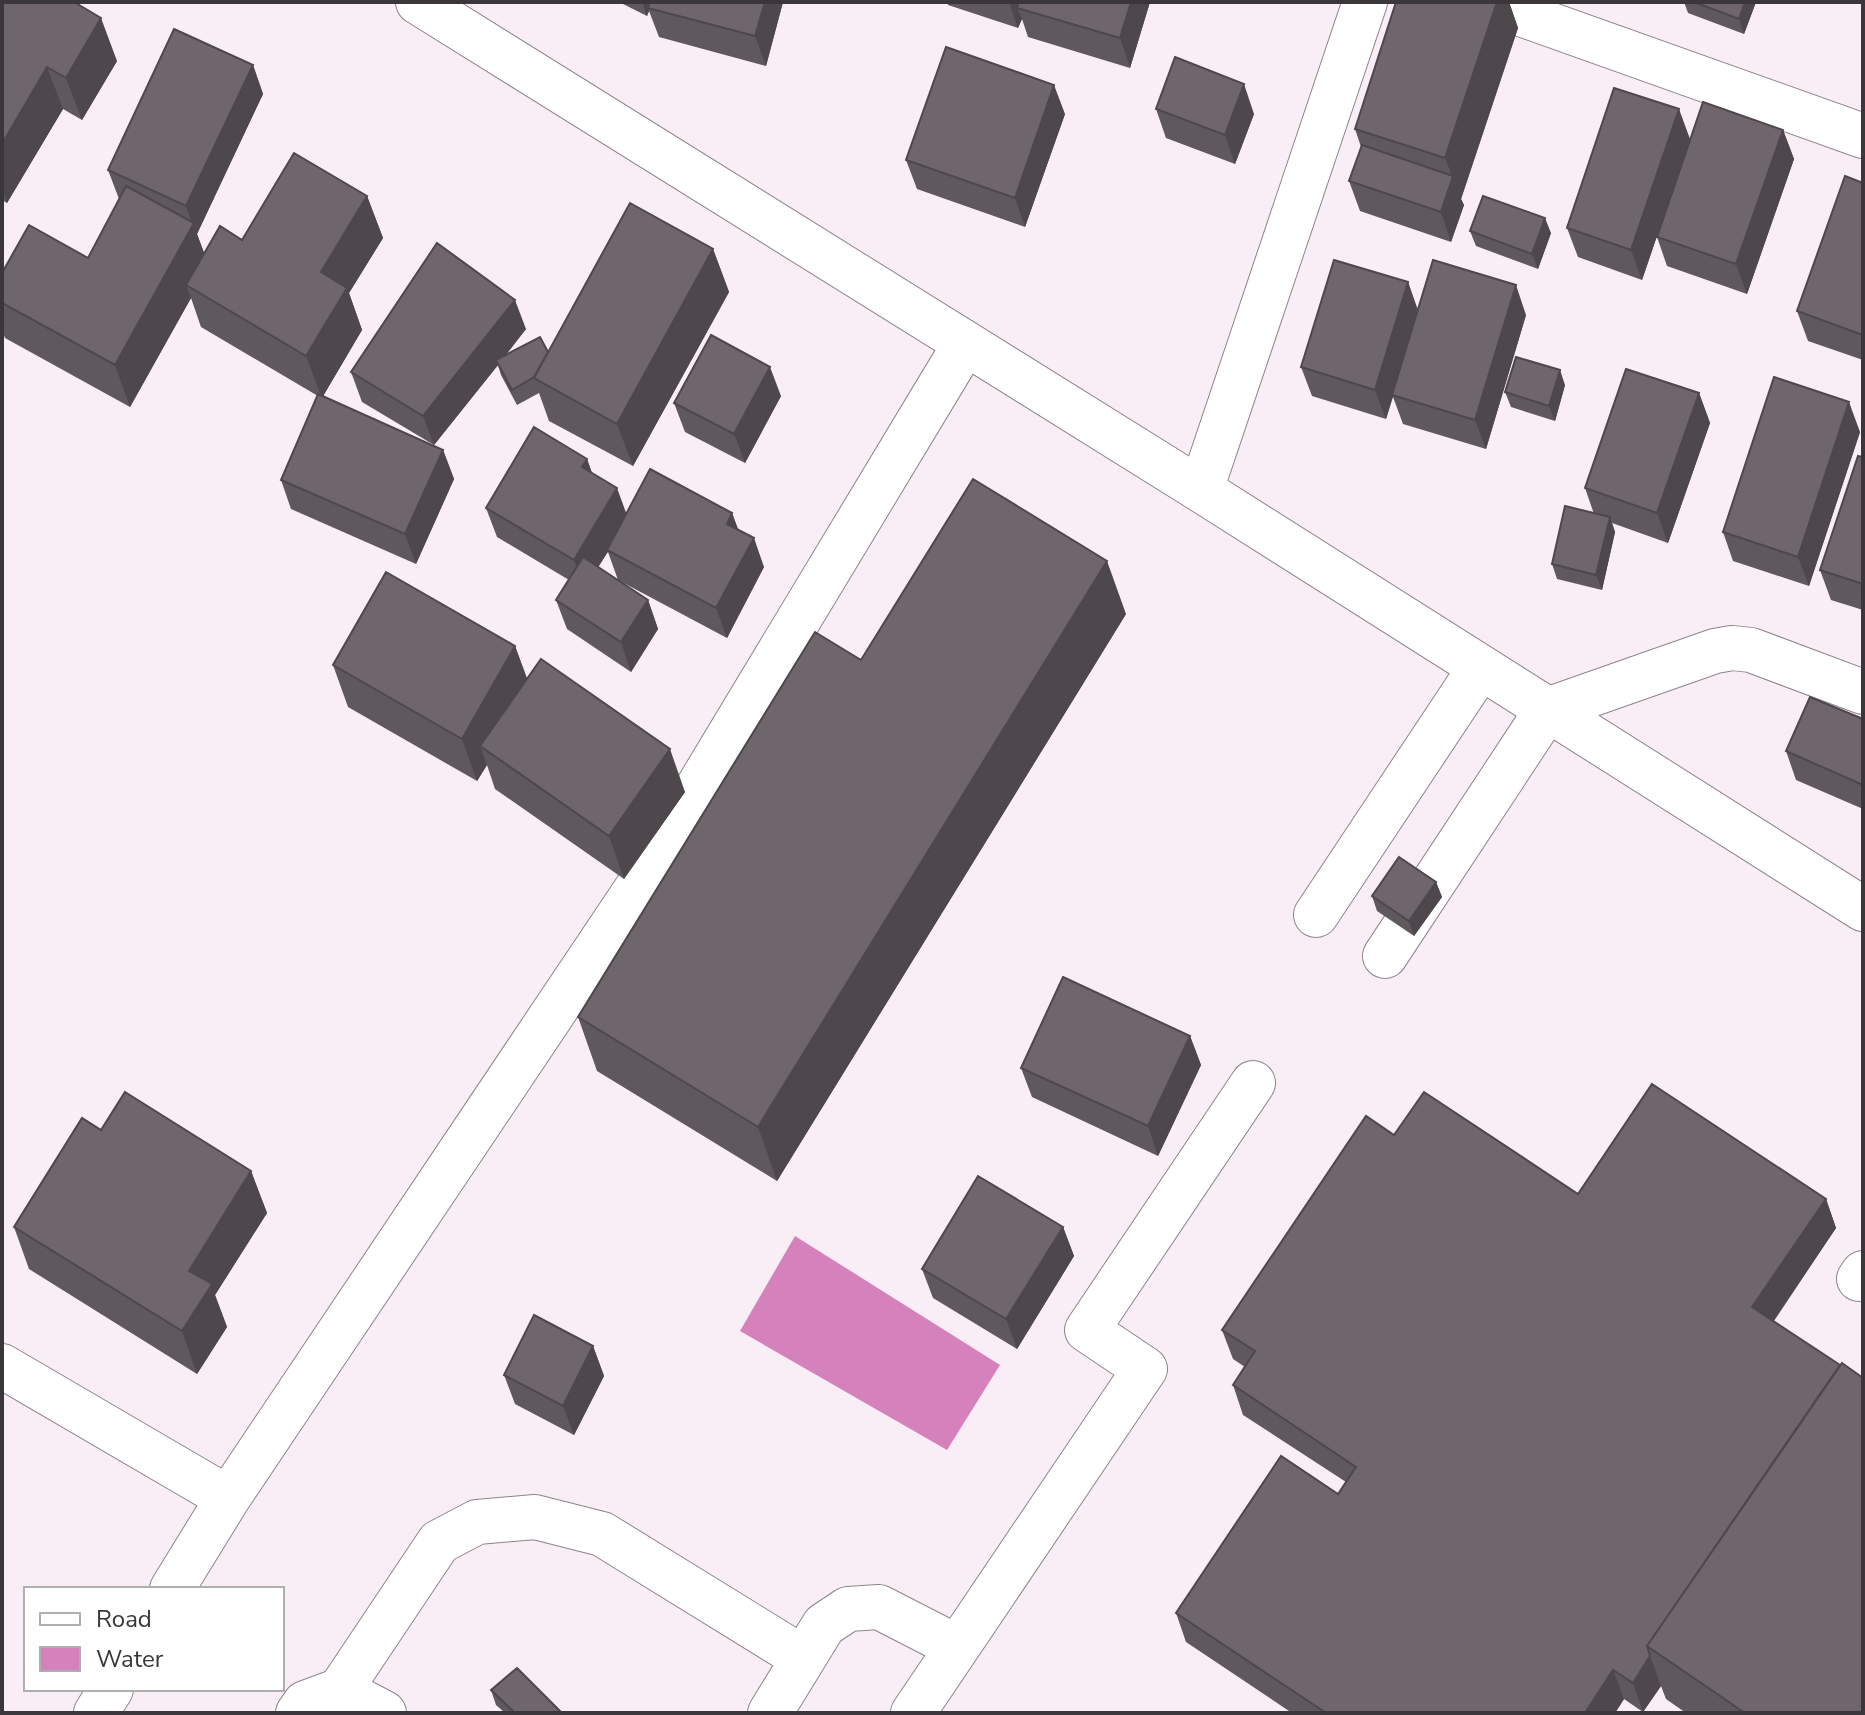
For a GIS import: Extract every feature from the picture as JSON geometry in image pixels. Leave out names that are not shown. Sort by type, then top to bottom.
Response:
[{"type":"street","points":[[418,2],[1201,490],[1863,909]]},
{"type":"street","points":[[1201,490],[1365,2]]},
{"type":"street","points":[[1487,2],[1863,136]]},
{"type":"street","points":[[173,1587],[228,1498],[637,888],[965,344]]},
{"type":"street","points":[[1385,956],[1547,710],[1715,651],[1732,648],[1751,650],[1863,692]]},
{"type":"street","points":[[1316,915],[1480,668]]},
{"type":"street","points":[[913,1713],[1145,1369],[1087,1330],[1253,1083]]},
{"type":"street","points":[[2,1366],[228,1498]]},
{"type":"street","points":[[298,1713],[305,1703],[340,1690],[439,1542],[477,1522],[535,1517],[602,1534],[803,1658]]},
{"type":"street","points":[[770,1713],[824,1625],[848,1609],[879,1607],[957,1647]]},
{"type":"street","points":[[340,1690],[384,1713]]},
{"type":"street","points":[[96,1713],[110,1691]]},
{"type":"water","points":[[795,1236],[1000,1365],[947,1450],[740,1331]]},
{"type":"building","points":[[2,2],[74,2],[101,18],[66,78],[47,67],[2,144]]},
{"type":"building","points":[[650,2],[765,2],[755,36],[648,8]]},
{"type":"building","points":[[1019,2],[1131,2],[1120,38],[1017,8]]},
{"type":"building","points":[[1396,2],[1497,2],[1445,158],[1355,129]]},
{"type":"building","points":[[1694,2],[1745,2],[1739,19]]},
{"type":"building","points":[[174,29],[253,65],[186,206],[108,170]]},
{"type":"building","points":[[946,47],[1054,85],[1015,198],[906,160]]},
{"type":"building","points":[[1175,57],[1244,84],[1225,135],[1156,109]]},
{"type":"building","points":[[1614,88],[1679,109],[1631,250],[1567,228]]},
{"type":"building","points":[[1703,102],[1783,130],[1736,264],[1657,237]]},
{"type":"building","points":[[1362,145],[1453,176],[1441,212],[1349,181]]},
{"type":"building","points":[[294,153],[367,196],[321,272],[347,288],[306,356],[186,285],[220,226],[242,240]]},
{"type":"building","points":[[1845,176],[1863,183],[1863,335],[1797,311]]},
{"type":"building","points":[[126,186],[194,223],[115,365],[2,303],[2,273],[29,225],[88,258]]},
{"type":"building","points":[[1483,196],[1545,218],[1532,254],[1470,231]]},
{"type":"building","points":[[630,203],[713,249],[617,424],[534,378]]},
{"type":"building","points":[[437,243],[515,300],[423,416],[351,372]]},
{"type":"building","points":[[1334,260],[1408,282],[1375,390],[1301,367]]},
{"type":"building","points":[[1433,260],[1516,285],[1475,420],[1392,395]]},
{"type":"building","points":[[711,335],[770,367],[734,434],[674,403]]},
{"type":"building","points":[[540,337],[548,352],[534,377],[512,390],[496,360]]},
{"type":"building","points":[[1516,357],[1560,370],[1549,406],[1505,392]]},
{"type":"building","points":[[1626,369],[1699,393],[1657,513],[1585,488]]},
{"type":"building","points":[[1774,377],[1849,402],[1798,557],[1723,532]]},
{"type":"building","points":[[318,394],[443,450],[405,534],[281,480]]},
{"type":"building","points":[[534,427],[587,459],[582,467],[617,488],[574,560],[486,508]]},
{"type":"building","points":[[1858,456],[1863,457],[1863,584],[1820,570]]},
{"type":"building","points":[[650,469],[732,513],[727,524],[754,538],[716,608],[607,550]]},
{"type":"building","points":[[973,479],[1107,561],[758,1127],[578,1017],[815,632],[861,660]]},
{"type":"building","points":[[1565,506],[1610,517],[1596,575],[1552,564]]},
{"type":"building","points":[[583,557],[648,600],[621,642],[556,600]]},
{"type":"building","points":[[386,572],[515,646],[462,739],[333,665]]},
{"type":"building","points":[[541,659],[670,749],[609,836],[480,746]]},
{"type":"building","points":[[1810,697],[1863,719],[1863,785],[1786,751]]},
{"type":"building","points":[[1399,857],[1436,882],[1409,921],[1372,896]]},
{"type":"building","points":[[1063,977],[1190,1036],[1148,1126],[1021,1068]]},
{"type":"building","points":[[1652,1084],[1826,1199],[1752,1307],[1840,1365],[1647,1646],[1650,1656],[1633,1683],[1613,1670],[1585,1713],[1321,1713],[1323,1711],[1176,1613],[1281,1456],[1338,1494],[1356,1467],[1233,1385],[1255,1351],[1222,1330],[1366,1116],[1394,1135],[1424,1092],[1578,1194]]},
{"type":"building","points":[[125,1092],[251,1171],[189,1271],[212,1284],[182,1331],[14,1227],[82,1118],[101,1130]]},
{"type":"building","points":[[978,1176],[1063,1227],[1006,1319],[922,1269]]},
{"type":"building","points":[[534,1315],[593,1346],[563,1406],[504,1375]]},
{"type":"building","points":[[1842,1363],[1863,1378],[1863,1713],[1745,1713],[1647,1646]]},
{"type":"building","points":[[517,1668],[562,1713],[515,1713],[491,1690]]}]
